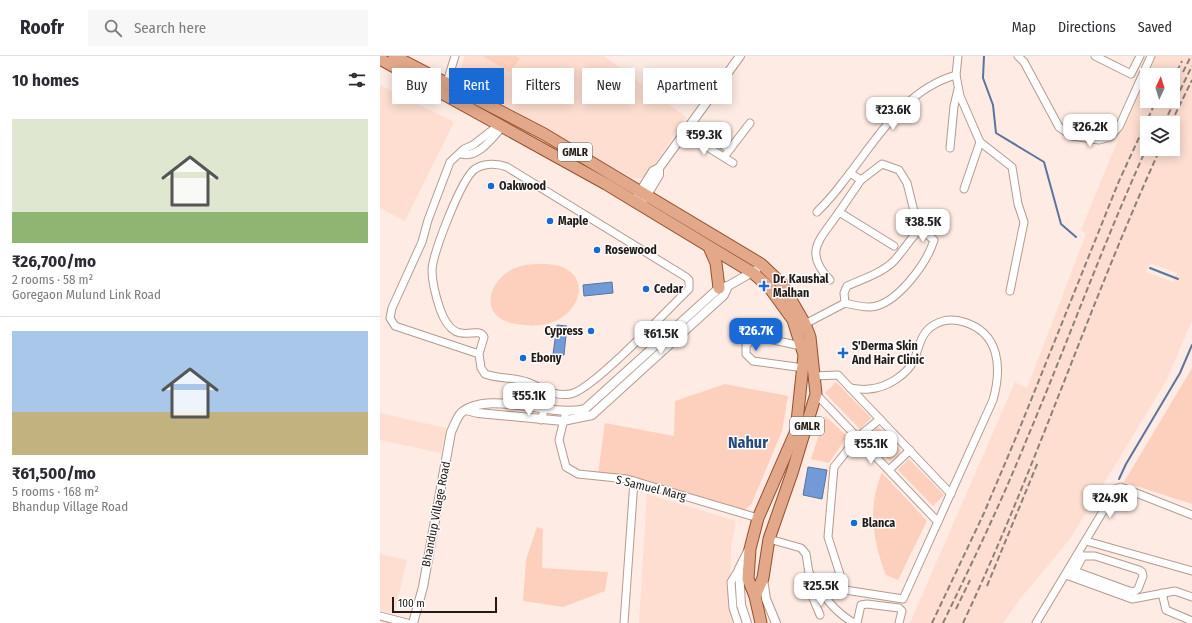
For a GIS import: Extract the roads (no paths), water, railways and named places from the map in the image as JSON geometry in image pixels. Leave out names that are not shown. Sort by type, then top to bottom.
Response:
[{"type":"main road","name":"GMLR","points":[[386,58],[447,82],[544,134],[762,264],[782,284],[805,324],[810,337],[816,394],[792,474],[769,538],[763,578],[755,596]]},
{"type":"main road","name":"GMLR","points":[[386,58],[753,273],[769,287],[793,320],[804,355],[804,368],[796,431],[758,518],[750,549],[748,579],[755,596]]},
{"type":"main road","points":[[709,247],[724,287]]},
{"type":"main road","points":[[755,596],[761,623]]},
{"type":"street","points":[[447,82],[454,56]]},
{"type":"street","points":[[637,204],[644,193],[653,171],[659,168],[740,56]]},
{"type":"street","points":[[958,56],[956,75],[960,96],[980,142],[1012,167],[1018,204],[1024,222],[1010,291]]},
{"type":"street","points":[[1018,56],[1024,62],[1059,127],[1072,136],[1099,140],[1110,137],[1119,127],[1150,56]]},
{"type":"street","points":[[1095,56],[1131,74],[1140,56]]},
{"type":"street","points":[[817,212],[850,173],[891,119],[926,89],[943,79],[956,75]]},
{"type":"street","points":[[950,148],[954,106],[958,86]]},
{"type":"street","points":[[724,157],[750,124]]},
{"type":"street","points":[[479,354],[399,328],[392,323],[390,318],[392,308],[422,242],[428,220],[450,162],[461,154],[464,149],[502,125]]},
{"type":"street","points":[[712,127],[711,136],[713,139],[729,149]]},
{"type":"street","points":[[685,133],[733,163]]},
{"type":"street","points":[[707,146],[713,139]]},
{"type":"street","points":[[964,189],[980,142]]},
{"type":"street","points":[[500,164],[506,167],[690,280],[689,289],[606,369],[585,388],[576,393],[564,395],[541,390],[526,381],[485,374],[481,368],[479,354],[484,337],[483,335],[478,332],[463,335],[458,334],[446,324],[435,290],[432,268],[452,207],[470,174],[475,169],[500,164]]},
{"type":"street","points":[[830,280],[816,262],[816,248],[861,180],[882,164],[899,170],[907,183],[917,223]]},
{"type":"street","points":[[850,173],[861,180]]},
{"type":"street","points":[[840,212],[894,246]]},
{"type":"street","points":[[805,324],[846,304],[871,307],[890,301],[920,269],[931,249],[934,240],[920,229],[909,240],[894,261],[874,274],[847,286],[844,293],[846,304]]},
{"type":"street","points":[[466,410],[474,405],[489,404],[576,412],[585,409],[594,401],[613,390],[639,368],[699,313],[724,287],[753,273],[762,264]]},
{"type":"street","points":[[850,388],[869,389],[887,385],[902,375],[914,360],[925,333],[934,325],[945,320],[956,320],[973,325],[983,332],[993,345],[998,381],[993,400],[903,598],[845,590],[828,537],[834,467],[858,437],[880,419]]},
{"type":"street","points":[[801,346],[754,336],[746,346],[746,354],[753,361],[804,368]]},
{"type":"street","points":[[814,376],[838,375],[951,494]]},
{"type":"street","points":[[466,410],[478,413],[563,421],[592,415],[600,408],[613,390]]},
{"type":"street","points":[[816,394],[938,522]]},
{"type":"street","points":[[541,420],[543,408],[541,400],[545,395]]},
{"type":"street","points":[[594,401],[600,408]]},
{"type":"street","name":"Bhandup Village Road","points":[[413,623],[423,586],[451,432],[460,413],[466,410]]},
{"type":"street","name":"S Samuel Marg","points":[[566,411],[559,440],[566,467],[578,474],[634,481],[758,518]]},
{"type":"street","points":[[889,470],[910,450]]},
{"type":"street","points":[[624,623],[634,481]]},
{"type":"street","points":[[1036,623],[1080,556],[1086,540],[1117,488],[1121,487],[1192,515]]},
{"type":"street","points":[[769,538],[801,548],[806,554],[813,598],[820,615]]},
{"type":"street","points":[[1086,540],[1192,571]]},
{"type":"street","points":[[738,623],[733,608],[731,582],[750,549]]},
{"type":"street","points":[[1070,572],[1129,591],[1134,592],[1138,589],[1143,576],[1142,572],[1139,570],[1104,558],[1080,556]]},
{"type":"street","points":[[739,569],[741,605],[747,623]]},
{"type":"street","points":[[808,571],[832,606],[841,615],[856,623],[861,605],[866,604],[899,608],[902,611],[899,623]]},
{"type":"street","points":[[1070,572],[1132,599],[1175,591],[1192,597]]},
{"type":"street","points":[[763,578],[766,599],[776,623]]},
{"type":"street","points":[[1162,593],[1166,610],[1192,621]]},
{"type":"street","points":[[380,616],[398,622],[407,623]]},
{"type":"water","points":[[612,282],[613,293],[584,296],[583,285]]},
{"type":"water","points":[[557,325],[567,326],[564,355],[553,354]]},
{"type":"water","points":[[808,467],[827,470],[822,499],[803,495]]},
{"type":"waterway","points":[[984,56],[983,78],[993,105],[996,133],[1044,162],[1061,224],[1076,237]]},
{"type":"waterway","points":[[1150,268],[1178,279]]},
{"type":"waterway","points":[[1119,479],[1126,464],[1180,373],[1192,345]]},
{"type":"railway","points":[[1183,72],[1191,56]]},
{"type":"railway","points":[[1178,68],[1182,61]]},
{"type":"railway","points":[[1167,116],[1192,66]]},
{"type":"railway","points":[[1174,116],[1192,80]]},
{"type":"railway","points":[[932,623],[984,513],[1119,181],[1153,108]]},
{"type":"railway","points":[[943,623],[986,533],[1016,464],[1115,220],[1143,156]]},
{"type":"railway","points":[[963,623],[990,565],[1015,505],[1110,267],[1157,156]]},
{"type":"railway","points":[[987,586],[1038,462]]},
{"type":"railway","points":[[956,609],[970,580]]},
{"type":"place","name":"Oakwood","points":[[491,186]]},
{"type":"place","name":"Maple","points":[[550,221]]},
{"type":"place","name":"Rosewood","points":[[597,250]]},
{"type":"place","name":"Dr. Kaushal Malhan","points":[[764,286]]},
{"type":"place","name":"Cedar","points":[[646,289]]},
{"type":"place","name":"Cypress","points":[[591,331]]},
{"type":"place","name":"S'Derma Skin And Hair Clinic","points":[[843,353]]},
{"type":"place","name":"Ebony","points":[[523,358]]},
{"type":"place","name":"Blanca","points":[[854,523]]},
{"type":"district","name":"Nahur","points":[[748,442]]}]
